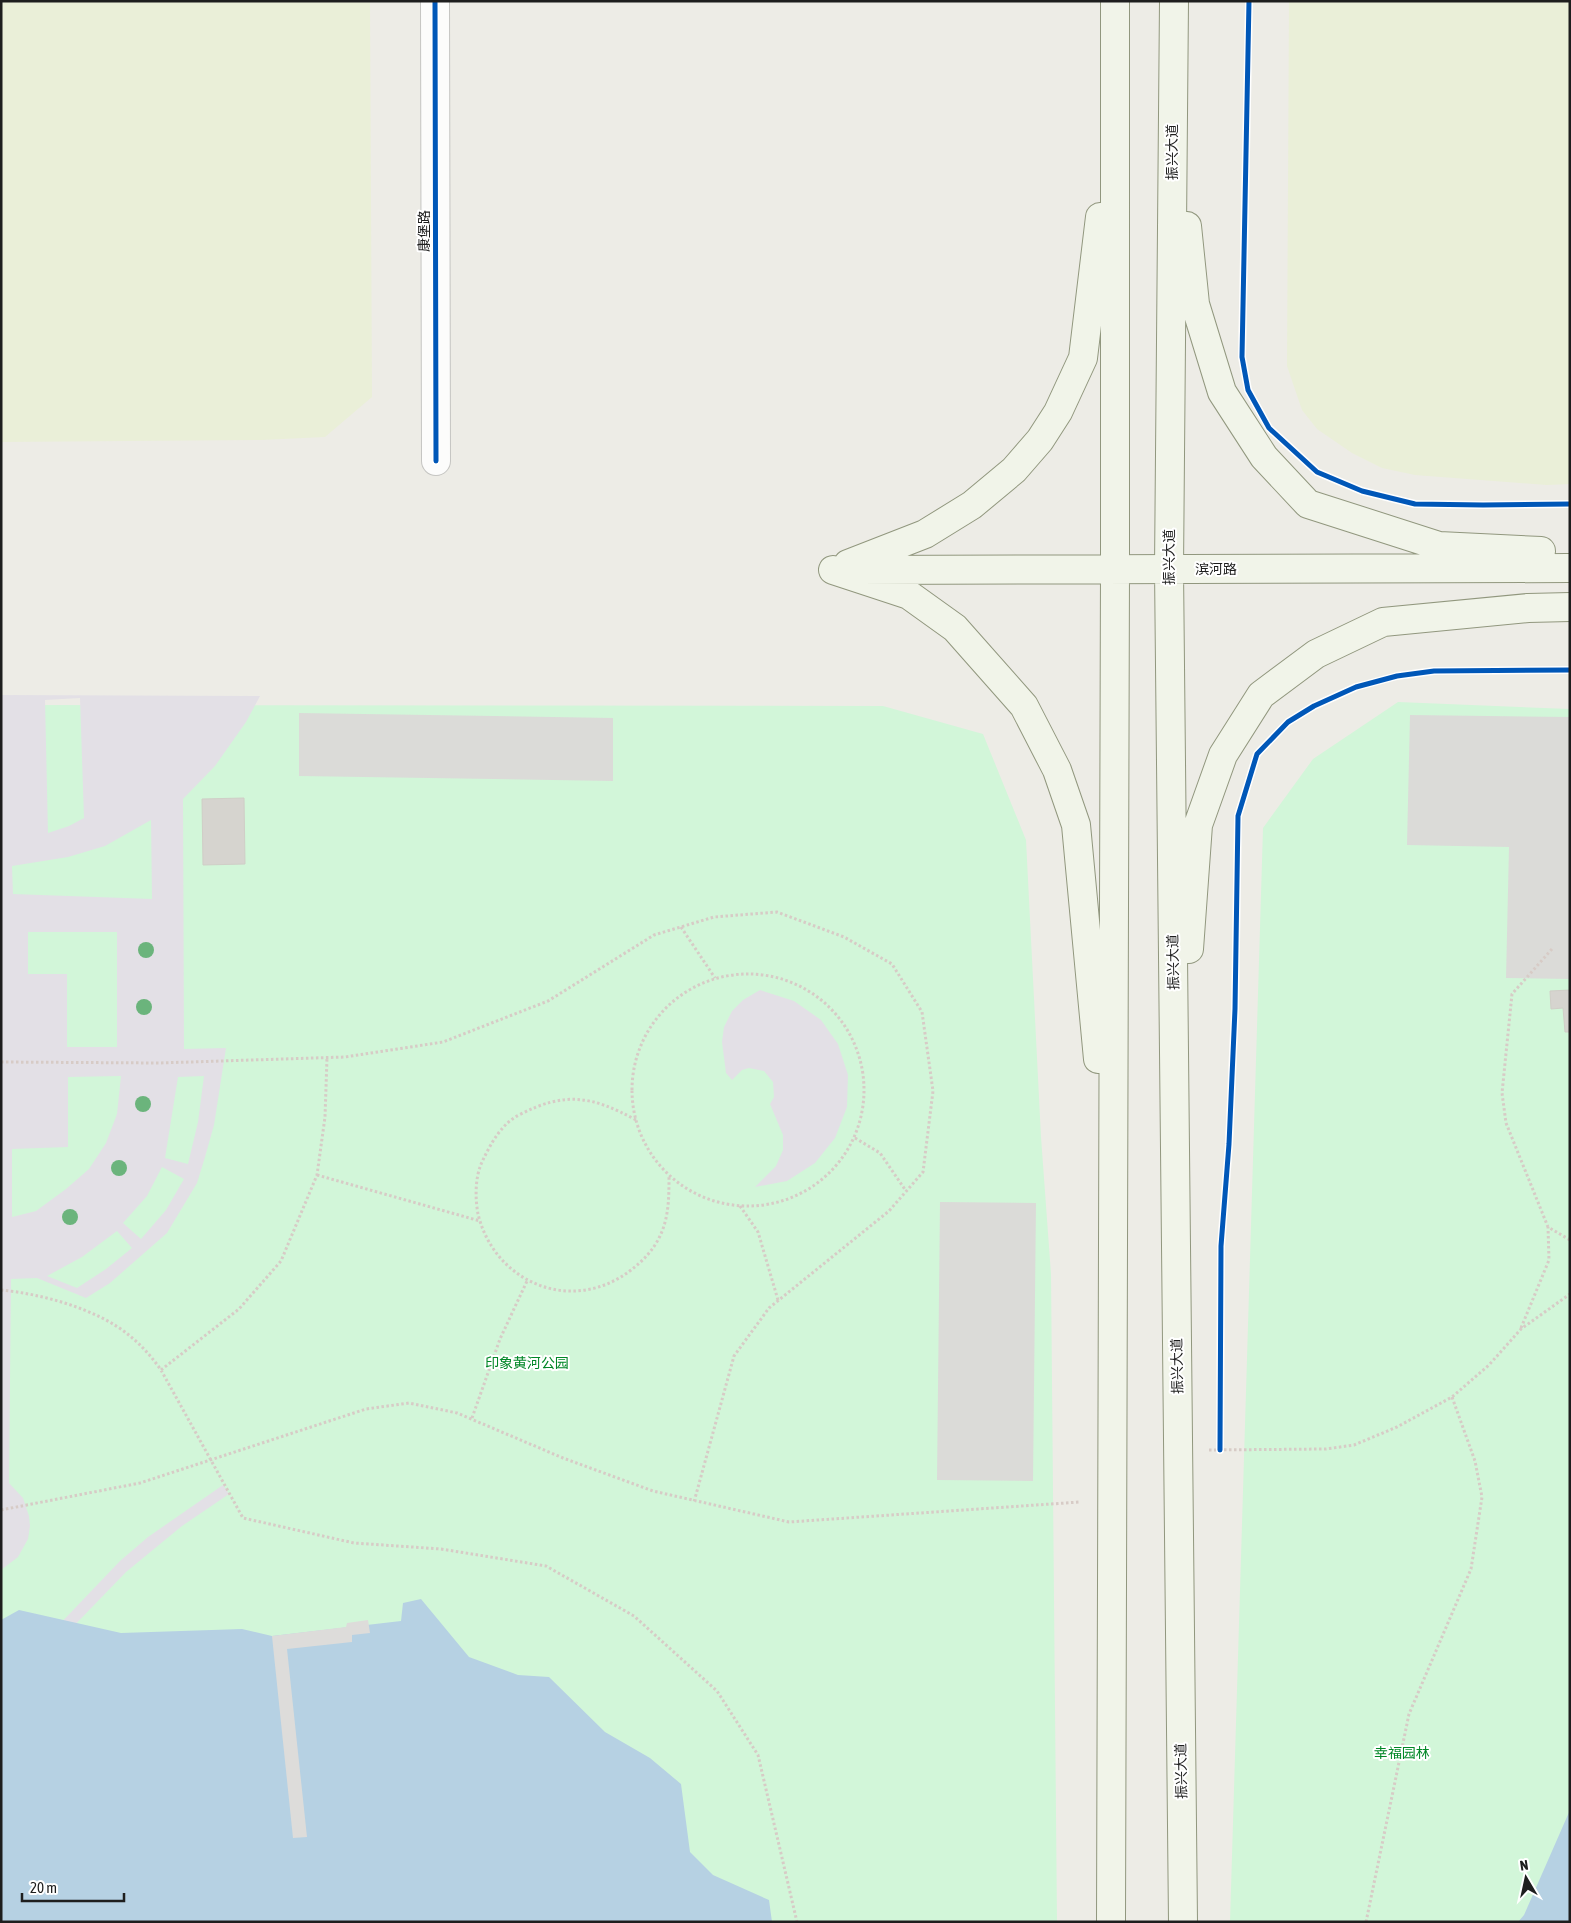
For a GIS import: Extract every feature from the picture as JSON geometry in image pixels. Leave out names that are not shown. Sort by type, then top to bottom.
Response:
[{"type":"main road","points":[[1111,1922],[1115,569],[1114,1]]},
{"type":"main road","name":"振兴大道","points":[[1174,1],[1169,569],[1183,1922]]},
{"type":"main road","points":[[833,570],[924,534],[972,506],[1014,470],[1040,440],[1058,412],[1083,358],[1115,95]]},
{"type":"main road","points":[[1172,96],[1195,304],[1222,392],[1264,457],[1308,504],[1439,546],[1570,552]]},
{"type":"main road","name":"滨河路","points":[[833,570],[1570,568]]},
{"type":"main road","points":[[833,570],[909,595],[955,628],[1024,706],[1057,770],[1076,825],[1113,1216]]},
{"type":"main road","points":[[1175,1158],[1198,825],[1224,755],[1261,695],[1316,654],[1383,622],[1528,608],[1570,607]]},
{"type":"street","name":"康堡路","points":[[436,1],[436,461]]},
{"type":"path","points":[[1,1062],[159,1063],[327,1058],[443,1042],[548,1001],[654,935],[714,917],[777,912],[844,937],[892,964],[922,1012],[932,1091],[923,1172],[889,1211],[769,1308],[734,1356],[694,1502]]},
{"type":"path","points":[[681,927],[715,978]]},
{"type":"path","points":[[1521,1329],[1549,1260],[1548,1227],[1506,1123],[1502,1092],[1512,994],[1552,949]]},
{"type":"path","points":[[752,972],[790,980],[823,999],[848,1028],[863,1063],[865,1101],[855,1138],[834,1170],[804,1193],[768,1205],[730,1205],[692,1193],[661,1168],[640,1136],[636,1121],[631,1098],[635,1058],[652,1023],[679,995],[715,978],[752,972]]},
{"type":"path","points":[[161,1370],[239,1309],[281,1261],[317,1175],[325,1117],[327,1058]]},
{"type":"path","points":[[636,1121],[610,1106],[578,1098],[545,1102],[516,1116],[493,1139],[478,1169],[476,1202],[483,1233],[501,1261],[527,1281],[556,1290],[588,1290],[618,1281],[642,1262],[660,1236],[669,1207],[669,1176]]},
{"type":"path","points":[[855,1138],[880,1153],[906,1191]]},
{"type":"path","points":[[317,1175],[480,1220]]},
{"type":"path","points":[[740,1205],[758,1232],[778,1300]]},
{"type":"path","points":[[1548,1227],[1570,1240]]},
{"type":"path","points":[[472,1418],[500,1339],[527,1281]]},
{"type":"path","points":[[1,1290],[34,1293],[92,1314],[129,1335],[148,1352],[161,1370],[243,1518],[354,1543],[441,1549],[546,1566],[634,1616],[717,1691],[758,1755],[797,1922]]},
{"type":"path","points":[[1178,1450],[1326,1449],[1354,1445],[1397,1427],[1452,1397],[1489,1365],[1521,1329],[1570,1294]]},
{"type":"path","points":[[1366,1922],[1409,1714],[1471,1569],[1482,1497],[1475,1461],[1452,1397]]},
{"type":"path","points":[[1,1510],[140,1483],[366,1409],[409,1402],[472,1418],[563,1458],[653,1490],[694,1502],[789,1522],[1112,1500]]},
{"type":"path","points":[[1220,1440],[1220,1450]]},
{"type":"green space","points":[[1,1],[370,1],[372,397],[325,437],[261,440],[1,442]]},
{"type":"green space","points":[[1289,1],[1570,1],[1570,484],[1547,485],[1415,475],[1382,468],[1352,453],[1317,429],[1302,410],[1287,366]]},
{"type":"green space","name":"幸福园林","points":[[1398,702],[1570,709],[1570,1922],[1230,1922],[1263,828],[1313,759]]},
{"type":"green space","name":"印象黄河公园","points":[[1,705],[883,706],[983,734],[1026,840],[1041,1137],[1051,1274],[1057,1922],[1,1922]]},
{"type":"shaded area","points":[[1,695],[260,696],[246,722],[215,766],[183,799],[184,1049],[226,1048],[214,1125],[205,1157],[197,1183],[167,1233],[110,1283],[86,1298],[37,1278],[11,1279],[9,1483],[23,1498],[30,1526],[28,1539],[18,1557],[1,1570]],"holes":[[[80,698],[84,818],[69,826],[48,833],[45,700]],[[151,820],[152,899],[13,894],[12,866],[68,857],[105,846]],[[28,932],[117,932],[117,1047],[67,1047],[67,974],[28,974]],[[121,1076],[117,1114],[106,1143],[89,1169],[36,1211],[12,1217],[12,1149],[68,1147],[68,1077]],[[204,1076],[198,1122],[188,1164],[165,1158],[178,1077]],[[162,1167],[184,1179],[166,1210],[141,1239],[123,1223],[147,1196]],[[117,1231],[132,1248],[106,1269],[77,1288],[47,1276],[82,1257]]]},
{"type":"shaded area","points":[[299,713],[613,718],[613,781],[299,776]]},
{"type":"shaded area","points":[[1410,715],[1570,717],[1570,979],[1506,978],[1509,847],[1407,845]]},
{"type":"shaded area","points":[[760,990],[794,1001],[821,1020],[838,1044],[848,1075],[847,1107],[835,1138],[815,1163],[787,1181],[755,1187],[776,1166],[783,1150],[783,1135],[770,1104],[774,1097],[773,1082],[764,1071],[749,1068],[742,1070],[732,1080],[726,1073],[722,1042],[724,1027],[732,1011],[743,1000]]},
{"type":"shaded area","points":[[940,1202],[1036,1203],[1033,1481],[937,1480]]},
{"type":"shaded area","points":[[223,1485],[229,1494],[182,1526],[126,1572],[67,1633],[55,1629],[120,1561],[148,1537]]},
{"type":"water","points":[[421,1599],[469,1657],[518,1675],[549,1677],[605,1732],[650,1758],[681,1784],[690,1852],[713,1875],[769,1900],[772,1922],[1,1922],[1,1620],[19,1610],[121,1633],[242,1629],[272,1636],[401,1621],[403,1603]]},
{"type":"water","points":[[1570,1810],[1570,1922],[1518,1922],[1524,1915]]},
{"type":"pier","points":[[368,1620],[370,1633],[352,1635],[352,1642],[287,1649],[307,1837],[293,1838],[272,1636],[346,1627],[347,1623]]},
{"type":"building","points":[[244,798],[245,864],[203,865],[202,799]]},
{"type":"building","points":[[1570,990],[1570,1032],[1565,1032],[1563,1008],[1551,1009],[1550,991]]},
{"type":"cycle path","points":[[435,1],[436,461]]},
{"type":"cycle path","points":[[1249,1],[1242,357],[1248,390],[1269,428],[1317,472],[1362,491],[1415,504],[1570,504]]},
{"type":"cycle path","points":[[1220,1450],[1221,1246],[1229,1144],[1235,1009],[1238,816],[1257,754],[1288,722],[1314,706],[1356,687],[1397,676],[1434,671],[1570,670]]}]
